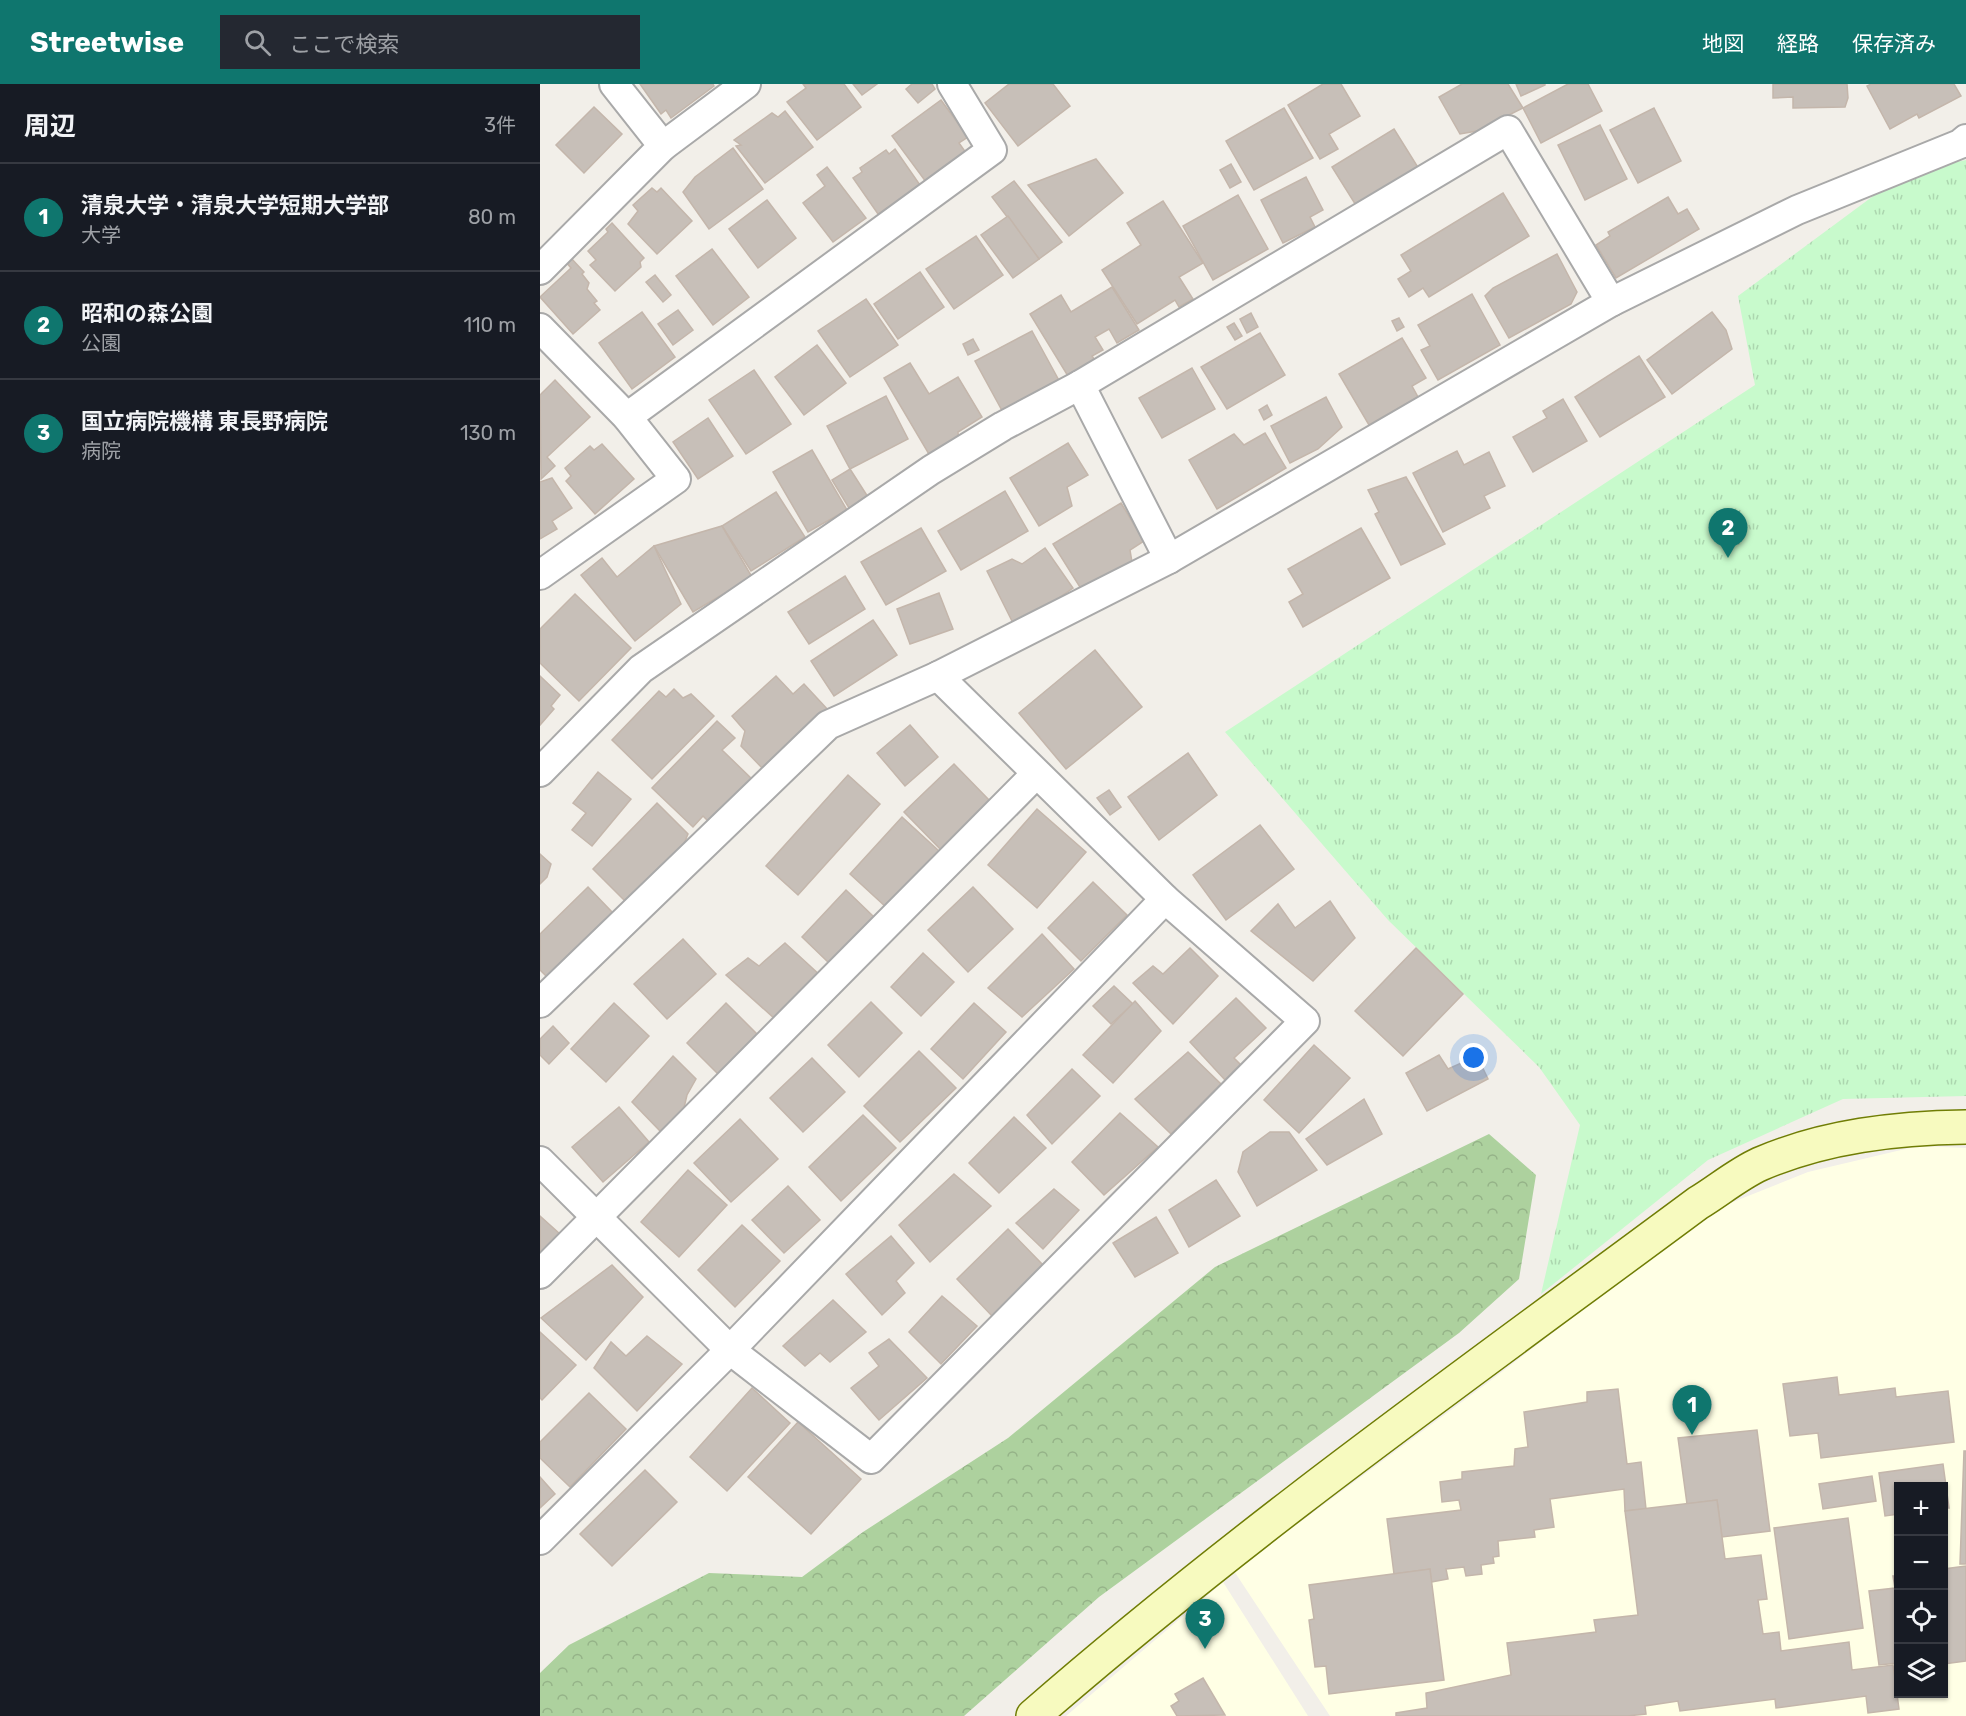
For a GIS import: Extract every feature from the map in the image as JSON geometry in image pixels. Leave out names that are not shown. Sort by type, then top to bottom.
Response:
[{"type":"street","points":[[614,84],[663,146]]},
{"type":"street","points":[[540,270],[663,146],[746,84]]},
{"type":"street","points":[[627,417],[992,150],[952,84]]},
{"type":"street","points":[[540,772],[641,669],[931,470],[1003,426],[1080,385],[1508,130],[1611,302]]},
{"type":"street","points":[[540,1004],[828,725],[938,676],[1169,559],[1611,302],[1797,210],[1960,144],[1966,139]]},
{"type":"street","points":[[540,328],[627,417],[676,479],[540,575]]},
{"type":"street","points":[[1080,385],[1169,559]]},
{"type":"street","points":[[540,1161],[730,1350],[871,1459],[1305,1021],[1165,899],[938,676]]},
{"type":"street","points":[[540,1274],[1036,774]]},
{"type":"street","points":[[540,1540],[730,1350],[1165,899]]},
{"type":"street","points":[[1033,1716],[1109,1649],[1217,1562],[1698,1203],[1758,1165],[1839,1138],[1930,1128],[1966,1127]]},
{"type":"shaded area","points":[[1918,1146],[1966,1148],[1966,1716],[1330,1716],[1234,1571],[1486,1384],[1713,1210],[1808,1172]]},
{"type":"shaded area","points":[[1223,1582],[1308,1716],[1066,1716]]},
{"type":"green space","points":[[1966,160],[1966,1096],[1843,1099],[1708,1160],[1541,1294],[1580,1125],[1539,1067],[1388,920],[1225,732],[1755,385],[1738,296],[1903,174]]},
{"type":"green space","points":[[1489,1134],[1536,1175],[1519,1279],[1459,1333],[1099,1597],[964,1716],[540,1716],[540,1673],[569,1645],[709,1573],[802,1577],[863,1532],[1008,1438],[1215,1267]]},
{"type":"building","points":[[640,84],[713,84],[714,86],[671,118],[666,110],[661,114]]},
{"type":"building","points":[[803,84],[844,84],[861,107],[817,140],[787,102],[806,88]]},
{"type":"building","points":[[853,84],[877,84],[862,95]]},
{"type":"building","points":[[912,84],[932,84],[935,89],[918,103],[906,89]]},
{"type":"building","points":[[1009,84],[1053,84],[1070,106],[1018,146],[985,103]]},
{"type":"building","points":[[1323,84],[1341,84],[1360,116],[1329,134],[1338,149],[1320,159],[1288,105]]},
{"type":"building","points":[[1462,84],[1508,84],[1523,108],[1477,131],[1460,134],[1439,97]]},
{"type":"building","points":[[1516,84],[1545,84],[1545,85],[1521,96]]},
{"type":"building","points":[[1568,84],[1588,84],[1602,111],[1541,143],[1523,108]]},
{"type":"building","points":[[1773,84],[1847,84],[1848,98],[1845,107],[1793,108],[1793,97],[1773,98]]},
{"type":"building","points":[[1871,84],[1954,84],[1961,96],[1919,118],[1917,114],[1890,129],[1867,86]]},
{"type":"building","points":[[941,100],[968,137],[959,143],[969,157],[929,186],[892,136]]},
{"type":"building","points":[[594,107],[622,134],[584,173],[556,145]]},
{"type":"building","points":[[1284,108],[1313,158],[1254,190],[1226,141]]},
{"type":"building","points":[[1654,108],[1681,161],[1638,183],[1610,130]]},
{"type":"building","points":[[785,111],[813,147],[765,183],[736,146],[741,145],[734,140],[772,113],[778,117]]},
{"type":"building","points":[[1600,125],[1627,179],[1585,200],[1558,145]]},
{"type":"building","points":[[1394,129],[1419,169],[1357,207],[1332,167]]},
{"type":"building","points":[[733,148],[763,189],[709,229],[683,192],[695,177]]},
{"type":"building","points":[[895,149],[920,185],[878,214],[853,178],[862,172],[860,168],[886,150],[889,154]]},
{"type":"building","points":[[1096,159],[1123,193],[1069,236],[1028,185]]},
{"type":"building","points":[[1231,164],[1241,182],[1230,188],[1220,170]]},
{"type":"building","points":[[827,167],[866,218],[833,242],[803,203],[825,186],[817,175]]},
{"type":"building","points":[[1306,177],[1323,210],[1310,217],[1315,227],[1283,243],[1261,200]]},
{"type":"building","points":[[1014,181],[1062,242],[1039,259],[992,197]]},
{"type":"building","points":[[652,188],[657,192],[661,188],[692,221],[657,254],[628,224],[638,211],[633,205]]},
{"type":"building","points":[[1503,193],[1529,236],[1429,297],[1423,288],[1409,297],[1398,279],[1411,271],[1401,255]]},
{"type":"building","points":[[1238,195],[1268,249],[1213,280],[1183,226]]},
{"type":"building","points":[[1668,197],[1678,214],[1687,209],[1699,229],[1616,278],[1596,245],[1610,236],[1608,232]]},
{"type":"building","points":[[767,200],[796,238],[758,268],[729,229]]},
{"type":"building","points":[[1163,201],[1203,263],[1179,277],[1193,299],[1179,307],[1175,300],[1137,324],[1102,270],[1141,245],[1127,223]]},
{"type":"building","points":[[1008,216],[1039,259],[1013,278],[981,235]]},
{"type":"building","points":[[612,223],[644,258],[640,262],[641,267],[615,291],[590,265],[596,260],[588,251],[608,232],[606,229]]},
{"type":"building","points":[[976,236],[1003,275],[954,309],[926,269]]},
{"type":"building","points":[[712,249],[749,297],[713,325],[676,276]]},
{"type":"building","points":[[1557,254],[1577,292],[1571,304],[1509,338],[1485,296],[1493,288]]},
{"type":"building","points":[[570,257],[584,272],[582,274],[589,283],[587,289],[597,301],[594,303],[600,310],[573,334],[540,297],[571,268],[565,261]]},
{"type":"building","points":[[920,272],[944,307],[898,339],[874,304]]},
{"type":"building","points":[[655,275],[671,295],[663,302],[646,282]]},
{"type":"building","points":[[1112,287],[1139,330],[1117,343],[1109,329],[1095,337],[1103,350],[1092,356],[1098,365],[1071,381],[1030,314],[1061,295],[1071,312]]},
{"type":"building","points":[[1472,294],[1500,345],[1438,380],[1421,350],[1430,346],[1418,325]]},
{"type":"building","points":[[866,299],[898,345],[850,377],[818,331]]},
{"type":"building","points":[[678,310],[693,330],[673,345],[658,324]]},
{"type":"building","points":[[642,312],[675,357],[632,389],[599,343]]},
{"type":"building","points":[[1712,312],[1726,330],[1732,349],[1672,394],[1647,360]]},
{"type":"building","points":[[1251,313],[1258,327],[1247,333],[1240,319]]},
{"type":"building","points":[[1399,318],[1404,327],[1397,331],[1392,321]]},
{"type":"building","points":[[1234,323],[1242,336],[1235,340],[1227,327]]},
{"type":"building","points":[[1032,331],[1062,386],[1005,416],[975,361]]},
{"type":"building","points":[[1260,333],[1285,375],[1227,409],[1201,367]]},
{"type":"building","points":[[1402,338],[1426,378],[1412,386],[1418,397],[1369,425],[1339,374]]},
{"type":"building","points":[[973,339],[979,350],[968,355],[963,344]]},
{"type":"building","points":[[817,345],[846,383],[804,415],[775,377]]},
{"type":"building","points":[[1639,356],[1665,397],[1600,437],[1575,397]]},
{"type":"building","points":[[910,363],[929,394],[958,377],[982,417],[958,432],[959,446],[933,461],[884,378]]},
{"type":"building","points":[[1192,368],[1215,409],[1162,438],[1139,398]]},
{"type":"building","points":[[754,370],[791,424],[746,454],[709,400]]},
{"type":"building","points":[[555,380],[590,417],[547,457],[555,466],[541,479],[540,395]]},
{"type":"building","points":[[886,396],[908,439],[850,469],[827,426]]},
{"type":"building","points":[[1326,397],[1342,427],[1318,449],[1290,463],[1271,426]]},
{"type":"building","points":[[1563,399],[1587,441],[1533,472],[1513,437],[1547,418],[1543,411]]},
{"type":"building","points":[[1267,405],[1272,415],[1264,420],[1259,410]]},
{"type":"building","points":[[708,418],[733,456],[698,479],[673,442]]},
{"type":"building","points":[[1265,433],[1286,468],[1217,509],[1189,460],[1234,434],[1244,445]]},
{"type":"building","points":[[1068,443],[1088,475],[1067,487],[1072,506],[1039,526],[1010,478]]},
{"type":"building","points":[[602,444],[634,479],[595,514],[566,481],[571,476],[565,468],[590,446],[594,450]]},
{"type":"building","points":[[812,450],[847,510],[808,532],[773,472]]},
{"type":"building","points":[[1457,451],[1464,465],[1489,452],[1505,486],[1484,496],[1490,508],[1443,532],[1413,473]]},
{"type":"building","points":[[850,469],[868,497],[849,508],[832,480]]},
{"type":"building","points":[[1406,477],[1445,544],[1401,565],[1375,514],[1379,512],[1368,490]]},
{"type":"building","points":[[552,478],[572,508],[552,521],[557,529],[540,539],[540,482]]},
{"type":"building","points":[[1005,491],[1028,531],[961,570],[938,531]]},
{"type":"building","points":[[776,492],[805,537],[751,571],[722,526]]},
{"type":"building","points":[[1121,503],[1144,541],[1130,550],[1132,562],[1083,592],[1053,544]]},
{"type":"building","points":[[722,526],[752,577],[693,612],[654,546]]},
{"type":"building","points":[[921,528],[946,571],[886,605],[861,562]]},
{"type":"building","points":[[1361,528],[1390,578],[1303,627],[1289,602],[1303,594],[1288,569]]},
{"type":"building","points":[[654,546],[681,604],[635,641],[581,575],[602,558],[617,577]]},
{"type":"building","points":[[1045,548],[1073,588],[1047,606],[1013,623],[987,571],[1012,559],[1022,564]]},
{"type":"building","points":[[845,576],[865,609],[809,644],[788,612]]},
{"type":"building","points":[[939,593],[953,629],[910,644],[897,609]]},
{"type":"building","points":[[575,594],[631,648],[579,701],[540,663],[540,629]]},
{"type":"building","points":[[873,620],[897,655],[834,696],[811,661]]},
{"type":"building","points":[[1095,650],[1142,707],[1066,769],[1019,713]]},
{"type":"building","points":[[540,676],[560,695],[551,706],[554,709],[540,725]]},
{"type":"building","points":[[776,676],[793,694],[804,684],[829,711],[764,770],[741,746],[745,731],[732,716]]},
{"type":"building","points":[[674,689],[683,698],[691,694],[714,716],[652,779],[612,740],[659,691],[666,697]]},
{"type":"building","points":[[717,721],[735,738],[722,750],[754,781],[712,825],[703,816],[693,827],[652,788]]},
{"type":"building","points":[[910,725],[938,757],[905,786],[877,753]]},
{"type":"building","points":[[1188,753],[1217,795],[1159,840],[1128,797]]},
{"type":"building","points":[[954,764],[991,802],[942,851],[904,812]]},
{"type":"building","points":[[598,772],[631,799],[592,846],[572,830],[586,813],[573,803]]},
{"type":"building","points":[[848,775],[880,804],[798,895],[766,866]]},
{"type":"building","points":[[1109,790],[1121,807],[1110,815],[1097,798]]},
{"type":"building","points":[[657,803],[688,834],[679,856],[656,881],[648,878],[625,901],[593,869]]},
{"type":"building","points":[[1037,809],[1086,852],[1037,908],[988,865]]},
{"type":"building","points":[[902,817],[939,851],[887,908],[850,874]]},
{"type":"building","points":[[1260,825],[1294,869],[1226,920],[1193,875]]},
{"type":"building","points":[[540,854],[551,864],[547,877],[540,884]]},
{"type":"building","points":[[1093,882],[1127,915],[1081,961],[1048,928]]},
{"type":"building","points":[[588,887],[613,913],[548,978],[540,970],[540,934]]},
{"type":"building","points":[[973,887],[1013,929],[968,972],[928,930]]},
{"type":"building","points":[[846,890],[874,917],[830,964],[802,937]]},
{"type":"building","points":[[1330,901],[1355,938],[1313,981],[1251,931],[1278,904],[1295,928]]},
{"type":"building","points":[[1042,934],[1074,969],[1022,1017],[988,988]]},
{"type":"building","points":[[683,939],[716,974],[667,1019],[634,984]]},
{"type":"building","points":[[785,943],[822,977],[775,1019],[726,975],[748,958],[759,966]]},
{"type":"building","points":[[1190,948],[1218,976],[1173,1024],[1133,983],[1153,966],[1163,974]]},
{"type":"building","points":[[1416,948],[1463,994],[1403,1056],[1355,1011]]},
{"type":"building","points":[[923,953],[954,982],[921,1016],[891,987]]},
{"type":"building","points":[[1114,986],[1133,1004],[1111,1024],[1093,1006]]},
{"type":"building","points":[[1236,998],[1266,1028],[1234,1058],[1241,1065],[1225,1080],[1190,1042]]},
{"type":"building","points":[[1135,1001],[1161,1031],[1113,1083],[1083,1055]]},
{"type":"building","points":[[871,1002],[902,1033],[859,1077],[828,1045]]},
{"type":"building","points":[[614,1003],[649,1036],[606,1082],[571,1049]]},
{"type":"building","points":[[726,1003],[760,1037],[720,1076],[687,1043]]},
{"type":"building","points":[[974,1003],[1006,1032],[963,1079],[931,1049]]},
{"type":"building","points":[[553,1026],[569,1043],[549,1064],[540,1055],[540,1039]]},
{"type":"building","points":[[1314,1045],[1350,1078],[1299,1133],[1264,1100]]},
{"type":"building","points":[[919,1051],[956,1088],[900,1142],[864,1106]]},
{"type":"building","points":[[1188,1052],[1221,1084],[1171,1134],[1135,1099]]},
{"type":"building","points":[[1439,1055],[1448,1069],[1477,1056],[1488,1079],[1427,1111],[1406,1073]]},
{"type":"building","points":[[673,1056],[696,1079],[687,1095],[683,1112],[660,1131],[632,1102]]},
{"type":"building","points":[[812,1058],[845,1092],[803,1132],[770,1098]]},
{"type":"building","points":[[1072,1069],[1100,1096],[1052,1144],[1027,1115]]},
{"type":"building","points":[[1364,1099],[1382,1134],[1327,1165],[1306,1139]]},
{"type":"building","points":[[619,1107],[649,1142],[603,1182],[572,1147]]},
{"type":"building","points":[[1120,1113],[1158,1147],[1104,1195],[1072,1162]]},
{"type":"building","points":[[863,1115],[896,1148],[841,1201],[809,1167]]},
{"type":"building","points":[[1014,1117],[1046,1148],[999,1193],[969,1163]]},
{"type":"building","points":[[740,1119],[778,1159],[731,1202],[694,1163]]},
{"type":"building","points":[[1270,1132],[1289,1132],[1317,1170],[1257,1206],[1238,1172],[1243,1152]]},
{"type":"building","points":[[688,1170],[727,1205],[679,1257],[641,1222]]},
{"type":"building","points":[[954,1174],[991,1206],[930,1262],[899,1225]]},
{"type":"building","points":[[1216,1180],[1240,1216],[1189,1247],[1169,1210]]},
{"type":"building","points":[[788,1186],[820,1220],[784,1253],[752,1220]]},
{"type":"building","points":[[1054,1189],[1079,1210],[1043,1249],[1016,1223]]},
{"type":"building","points":[[540,1216],[560,1234],[540,1255]]},
{"type":"building","points":[[1156,1217],[1178,1253],[1135,1277],[1113,1243]]},
{"type":"building","points":[[742,1225],[780,1261],[735,1307],[698,1270]]},
{"type":"building","points":[[1008,1229],[1044,1266],[992,1316],[957,1279]]},
{"type":"building","points":[[891,1236],[914,1263],[896,1281],[905,1293],[882,1315],[846,1274]]},
{"type":"building","points":[[612,1265],[643,1297],[586,1360],[541,1318]]},
{"type":"building","points":[[942,1296],[977,1326],[941,1364],[909,1332]]},
{"type":"building","points":[[833,1300],[866,1332],[830,1362],[820,1353],[805,1366],[783,1346]]},
{"type":"building","points":[[540,1332],[576,1365],[542,1400],[540,1398]]},
{"type":"building","points":[[647,1336],[682,1364],[637,1411],[594,1368],[611,1342],[626,1356]]},
{"type":"building","points":[[889,1339],[927,1378],[879,1420],[851,1388],[879,1366],[869,1353]]},
{"type":"building","points":[[1837,1377],[1839,1395],[1895,1388],[1896,1397],[1948,1391],[1954,1442],[1821,1458],[1818,1433],[1790,1436],[1783,1384]]},
{"type":"building","points":[[752,1388],[790,1423],[727,1491],[690,1457]]},
{"type":"building","points":[[1618,1389],[1627,1464],[1641,1462],[1646,1509],[1625,1511],[1624,1489],[1550,1499],[1554,1527],[1534,1530],[1535,1537],[1498,1541],[1499,1556],[1493,1557],[1494,1563],[1481,1565],[1482,1574],[1466,1576],[1464,1567],[1446,1569],[1448,1579],[1431,1582],[1430,1569],[1394,1574],[1387,1519],[1461,1510],[1459,1500],[1442,1502],[1440,1482],[1462,1479],[1462,1472],[1514,1466],[1515,1449],[1528,1447],[1524,1412],[1587,1402],[1587,1392]]},
{"type":"building","points":[[589,1393],[626,1429],[570,1487],[540,1458],[540,1442]]},
{"type":"building","points":[[798,1422],[861,1479],[811,1534],[748,1477]]},
{"type":"building","points":[[1757,1430],[1770,1531],[1722,1537],[1717,1500],[1687,1504],[1678,1438]]},
{"type":"building","points":[[1964,1451],[1966,1451],[1966,1564],[1960,1564]]},
{"type":"building","points":[[1943,1464],[1945,1482],[1894,1482],[1894,1515],[1885,1516],[1879,1473]]},
{"type":"building","points":[[645,1470],[677,1502],[612,1566],[580,1534]]},
{"type":"building","points":[[1872,1476],[1876,1501],[1823,1509],[1819,1484]]},
{"type":"building","points":[[540,1477],[555,1494],[540,1508]]},
{"type":"building","points":[[1717,1500],[1725,1559],[1761,1555],[1767,1599],[1758,1600],[1763,1634],[1779,1632],[1781,1651],[1849,1642],[1852,1670],[1893,1665],[1894,1698],[1898,1698],[1899,1709],[1868,1713],[1866,1696],[1776,1708],[1775,1699],[1680,1711],[1678,1701],[1645,1706],[1646,1714],[1627,1716],[1396,1716],[1396,1713],[1427,1708],[1426,1693],[1511,1675],[1507,1643],[1596,1632],[1594,1620],[1638,1615],[1625,1511]]},
{"type":"building","points":[[1848,1518],[1863,1628],[1789,1639],[1774,1528]]},
{"type":"building","points":[[1966,1566],[1966,1661],[1948,1663],[1948,1590],[1948,1568]]},
{"type":"building","points":[[1430,1569],[1444,1680],[1329,1694],[1326,1666],[1315,1667],[1309,1620],[1314,1619],[1309,1585]]},
{"type":"building","points":[[1894,1588],[1894,1663],[1879,1665],[1869,1591]]},
{"type":"building","points":[[1203,1678],[1225,1715],[1177,1716],[1171,1706],[1179,1701],[1175,1694]]},
{"type":"place","name":"昭和の森公園","points":[[1728,558]]},
{"type":"place","name":"清泉大学・清泉大学短期大学部","points":[[1692,1435]]},
{"type":"place","name":"国立病院機構 東長野病院","points":[[1205,1649]]}]
